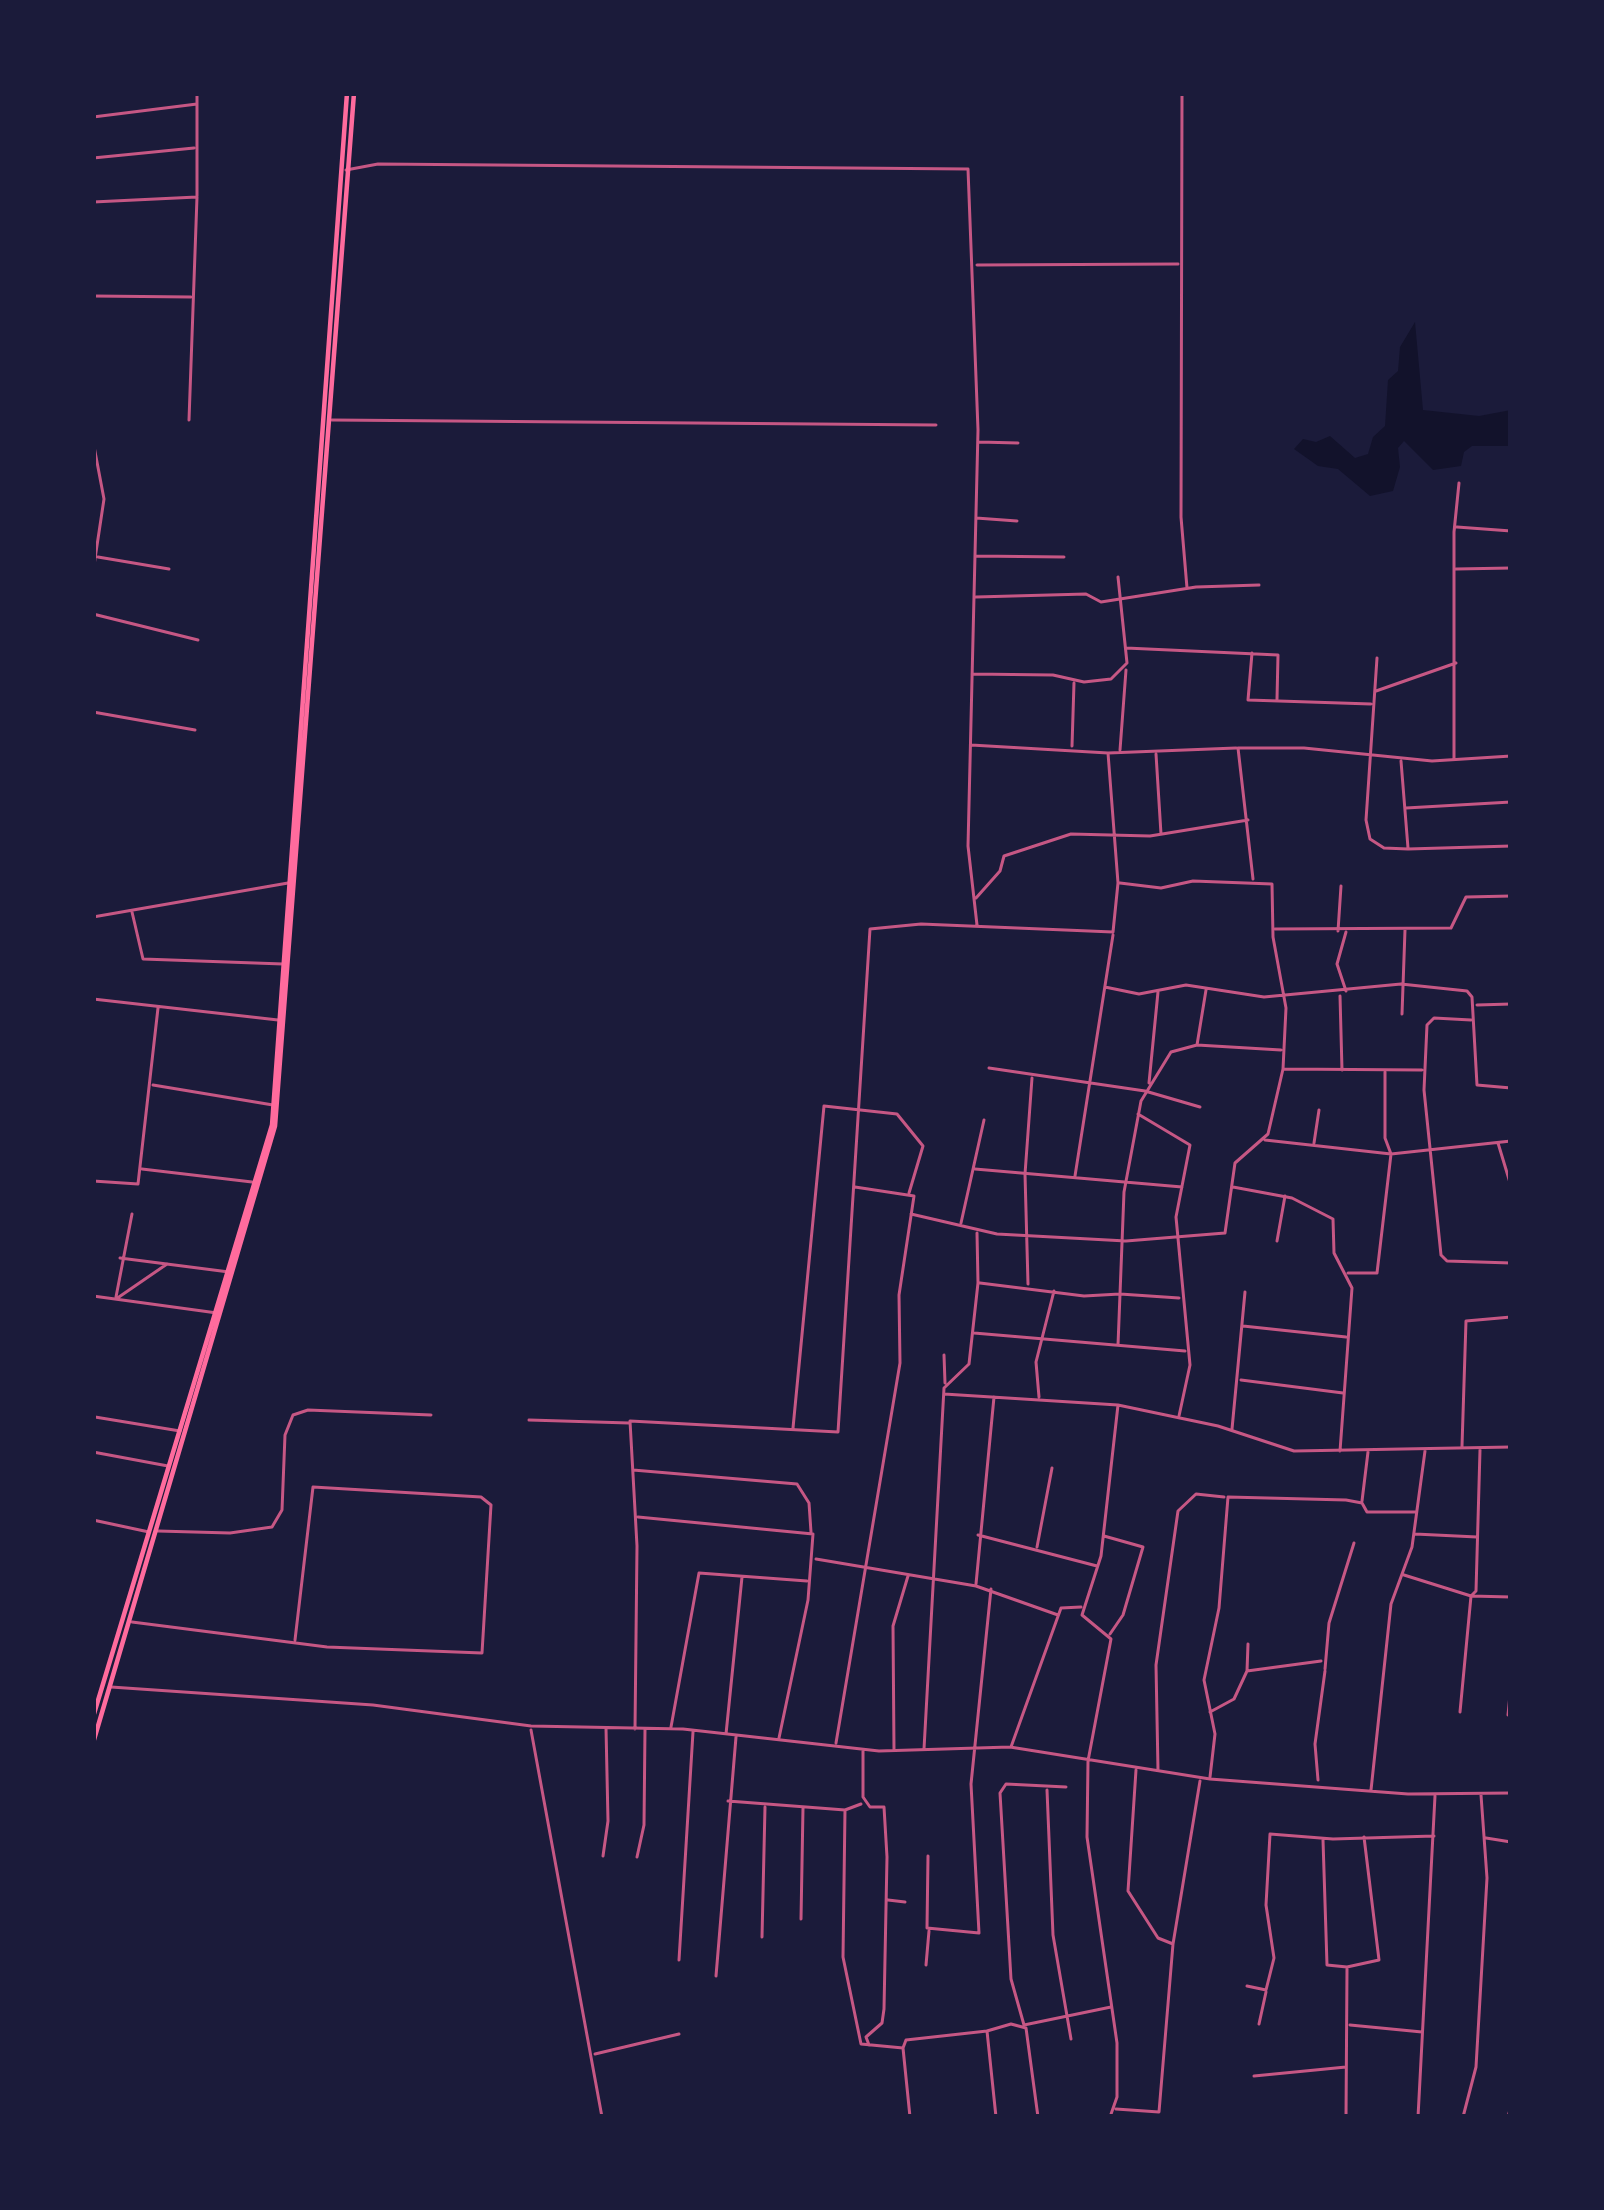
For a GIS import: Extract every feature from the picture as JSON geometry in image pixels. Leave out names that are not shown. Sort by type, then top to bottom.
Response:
[{"type":"main road","points":[[93,1717],[129,1622],[275,1126],[350,93]]},
{"type":"main road","points":[[93,1743],[256,1183],[274,1105],[350,93]]},
{"type":"street","points":[[189,419],[196,93]]},
{"type":"street","points":[[1182,93],[1181,517],[1187,588]]},
{"type":"street","points":[[93,117],[196,104]]},
{"type":"street","points":[[93,158],[196,148]]},
{"type":"street","points":[[346,170],[378,164],[962,165],[972,174],[977,442],[968,745],[969,862],[977,927]]},
{"type":"street","points":[[93,202],[197,197]]},
{"type":"street","points":[[976,265],[1181,264]]},
{"type":"street","points":[[93,296],[191,297]]},
{"type":"street","points":[[324,420],[936,425]]},
{"type":"street","points":[[93,442],[104,491],[93,572]]},
{"type":"street","points":[[977,442],[1018,443]]},
{"type":"street","points":[[1454,760],[1459,483]]},
{"type":"street","points":[[974,518],[1017,521]]},
{"type":"street","points":[[1456,527],[1511,531]]},
{"type":"street","points":[[97,556],[169,569]]},
{"type":"street","points":[[974,556],[1064,557]]},
{"type":"street","points":[[1454,569],[1511,568]]},
{"type":"street","points":[[1118,577],[1126,666],[1120,752]]},
{"type":"street","points":[[973,597],[1086,594],[1101,602],[1187,588],[1258,585]]},
{"type":"street","points":[[93,614],[198,640]]},
{"type":"street","points":[[1125,647],[1279,657],[1276,699]]},
{"type":"street","points":[[1252,653],[1248,700],[1372,704]]},
{"type":"street","points":[[1376,658],[1366,832],[1376,844],[1408,849],[1511,846]]},
{"type":"street","points":[[1374,692],[1457,662]]},
{"type":"street","points":[[970,674],[1104,681],[1126,666]]},
{"type":"street","points":[[1072,749],[1074,682]]},
{"type":"street","points":[[93,712],[195,730]]},
{"type":"street","points":[[968,745],[1108,753],[1304,748],[1401,760],[1511,756]]},
{"type":"street","points":[[1238,748],[1250,820],[1253,881]]},
{"type":"street","points":[[1156,752],[1161,835]]},
{"type":"street","points":[[1075,1176],[1118,883],[1108,753]]},
{"type":"street","points":[[1401,760],[1408,849]]},
{"type":"street","points":[[1406,808],[1511,802]]},
{"type":"street","points":[[976,898],[1000,871],[1004,856],[1071,834],[1161,835],[1250,820]]},
{"type":"street","points":[[911,1214],[976,1232],[1126,1240],[1225,1233],[1239,1157],[1263,1140],[1283,1070],[1285,997],[1271,881],[1193,881],[1161,888],[1118,883]]},
{"type":"street","points":[[93,917],[290,882]]},
{"type":"street","points":[[1338,931],[1341,886]]},
{"type":"street","points":[[1274,929],[1451,928],[1466,897],[1511,896]]},
{"type":"street","points":[[131,910],[143,959],[284,964]]},
{"type":"street","points":[[529,1420],[830,1432],[839,1428],[870,929],[921,924],[1113,932]]},
{"type":"street","points":[[1402,1015],[1405,928]]},
{"type":"street","points":[[1347,930],[1337,964],[1347,992]]},
{"type":"street","points":[[1106,987],[1139,994],[1207,988],[1285,997],[1401,984],[1467,992],[1473,1005],[1477,1084],[1511,1088]]},
{"type":"street","points":[[1197,1045],[1207,988]]},
{"type":"street","points":[[1150,1085],[1158,989]]},
{"type":"street","points":[[1340,994],[1342,1071]]},
{"type":"street","points":[[93,999],[280,1020]]},
{"type":"street","points":[[1473,1005],[1511,1004]]},
{"type":"street","points":[[93,1181],[137,1185],[158,1008]]},
{"type":"street","points":[[1474,1020],[1430,1020],[1424,1070],[1443,1258],[1511,1263]]},
{"type":"street","points":[[1118,1348],[1126,1182],[1145,1091],[1171,1052],[1197,1045],[1283,1051]]},
{"type":"street","points":[[989,1068],[1145,1091],[1200,1107]]},
{"type":"street","points":[[1283,1070],[1424,1070]]},
{"type":"street","points":[[1348,1273],[1376,1275],[1391,1154],[1385,1138],[1385,1072]]},
{"type":"street","points":[[1028,1286],[1025,1174],[1032,1076]]},
{"type":"street","points":[[151,1085],[274,1105]]},
{"type":"street","points":[[793,1430],[824,1106],[858,1106],[897,1114],[908,1133],[921,1138],[920,1168],[909,1192],[911,1214],[899,1295],[900,1363],[836,1747]]},
{"type":"street","points":[[1314,1145],[1319,1110]]},
{"type":"street","points":[[1138,1114],[1187,1140],[1190,1155],[1177,1237],[1190,1364],[1179,1418]]},
{"type":"street","points":[[960,1225],[984,1120]]},
{"type":"street","points":[[1263,1140],[1391,1154],[1511,1141]]},
{"type":"street","points":[[1497,1141],[1511,1186]]},
{"type":"street","points":[[140,1168],[256,1183]]},
{"type":"street","points":[[975,1169],[1182,1187]]},
{"type":"street","points":[[853,1187],[909,1192]]},
{"type":"street","points":[[1231,1187],[1286,1196],[1331,1216],[1334,1252],[1348,1273],[1340,1453]]},
{"type":"street","points":[[1276,1241],[1286,1196]]},
{"type":"street","points":[[116,1299],[120,1258],[132,1214]]},
{"type":"street","points":[[945,1385],[969,1364],[978,1283],[976,1232]]},
{"type":"street","points":[[120,1258],[230,1272]]},
{"type":"street","points":[[116,1299],[168,1263]]},
{"type":"street","points":[[978,1283],[1180,1298]]},
{"type":"street","points":[[1039,1399],[1036,1362],[1054,1291]]},
{"type":"street","points":[[1232,1430],[1241,1380],[1245,1292]]},
{"type":"street","points":[[93,1296],[218,1313]]},
{"type":"street","points":[[1462,1448],[1466,1321],[1511,1317]]},
{"type":"street","points":[[1243,1326],[1348,1338]]},
{"type":"street","points":[[971,1332],[1186,1351]]},
{"type":"street","points":[[924,1750],[937,1578],[944,1355]]},
{"type":"street","points":[[1241,1380],[1345,1393]]},
{"type":"street","points":[[944,1394],[1118,1405],[1232,1430],[1279,1448],[1340,1453],[1511,1447]]},
{"type":"street","points":[[976,1586],[994,1395]]},
{"type":"street","points":[[1109,1636],[1084,1619],[1083,1607],[1104,1535],[1118,1405]]},
{"type":"street","points":[[93,1520],[155,1532],[230,1533],[272,1527],[282,1510],[285,1435],[293,1415],[308,1410],[431,1415]]},
{"type":"street","points":[[95,1417],[182,1431]]},
{"type":"street","points":[[629,1424],[636,1516],[635,1729]]},
{"type":"street","points":[[1371,1790],[1391,1604],[1413,1534],[1425,1449]]},
{"type":"street","points":[[1460,1712],[1480,1537],[1480,1450]]},
{"type":"street","points":[[93,1452],[170,1467]]},
{"type":"street","points":[[1368,1452],[1362,1503],[1367,1512],[1416,1512]]},
{"type":"street","points":[[1036,1549],[1052,1468]]},
{"type":"street","points":[[631,1470],[797,1484],[808,1503],[814,1559],[779,1738]]},
{"type":"street","points":[[129,1622],[326,1647],[482,1653],[491,1505],[481,1497],[313,1487],[296,1640]]},
{"type":"street","points":[[1157,1772],[1156,1665],[1178,1511],[1196,1494],[1362,1503]]},
{"type":"street","points":[[1210,1779],[1215,1734],[1204,1680],[1219,1608],[1228,1498]]},
{"type":"street","points":[[636,1516],[811,1533]]},
{"type":"street","points":[[1413,1534],[1480,1537]]},
{"type":"street","points":[[978,1535],[1098,1567]]},
{"type":"street","points":[[1104,1535],[1143,1547],[1123,1616],[1109,1636],[1088,1762],[1091,1881],[1118,2074],[1110,2117]]},
{"type":"street","points":[[1318,1784],[1315,1744],[1323,1661],[1354,1543]]},
{"type":"street","points":[[814,1559],[991,1589],[1058,1615]]},
{"type":"street","points":[[671,1729],[697,1576],[707,1570],[810,1582]]},
{"type":"street","points":[[894,1751],[893,1626],[908,1574]]},
{"type":"street","points":[[725,1735],[742,1575]]},
{"type":"street","points":[[1402,1575],[1471,1596],[1511,1597]]},
{"type":"street","points":[[929,1931],[982,1930],[972,1822],[973,1746],[991,1589]]},
{"type":"street","points":[[1010,1748],[1058,1615],[1065,1604],[1083,1607]]},
{"type":"street","points":[[1208,1712],[1234,1699],[1247,1671],[1248,1644]]},
{"type":"street","points":[[1247,1671],[1323,1661]]},
{"type":"street","points":[[1508,1714],[1511,1685]]},
{"type":"street","points":[[106,1686],[373,1705],[531,1726],[671,1729],[863,1749],[1010,1748],[1210,1779],[1435,1795],[1511,1793]]},
{"type":"street","points":[[531,1726],[602,2117]]},
{"type":"street","points":[[602,1856],[608,1821],[606,1728]]},
{"type":"street","points":[[637,1857],[644,1825],[645,1729]]},
{"type":"street","points":[[679,1960],[693,1731]]},
{"type":"street","points":[[716,1976],[736,1736]]},
{"type":"street","points":[[863,1749],[865,1803]]},
{"type":"street","points":[[1136,1768],[1128,1891],[1158,1938],[1173,1944]]},
{"type":"street","points":[[1173,1944],[1178,1941],[1200,1778]]},
{"type":"street","points":[[1038,2117],[1024,2025],[1011,1979],[1000,1793],[1006,1784],[1066,1787]]},
{"type":"street","points":[[1047,1788],[1053,1935],[1071,2039]]},
{"type":"street","points":[[1463,2117],[1477,2057],[1484,1838],[1480,1793]]},
{"type":"street","points":[[1418,2117],[1435,1795]]},
{"type":"street","points":[[727,1801],[845,1810],[865,1803],[884,1807],[884,2009],[882,2023],[866,2037],[869,2045]]},
{"type":"street","points":[[762,1937],[765,1804]]},
{"type":"street","points":[[801,1919],[803,1806]]},
{"type":"street","points":[[845,1810],[843,1957],[861,2044],[903,2048]]},
{"type":"street","points":[[1259,2024],[1274,1958],[1267,1922],[1268,1838],[1275,1832],[1323,1838],[1434,1836]]},
{"type":"street","points":[[1323,1838],[1327,1965],[1347,1967],[1379,1960],[1364,1836]]},
{"type":"street","points":[[1484,1838],[1511,1842]]},
{"type":"street","points":[[926,1965],[928,1856]]},
{"type":"street","points":[[886,1900],[905,1902]]},
{"type":"street","points":[[1114,2109],[1159,2112],[1173,1944]]},
{"type":"street","points":[[1346,2117],[1347,1967]]},
{"type":"street","points":[[1247,1986],[1266,1990]]},
{"type":"street","points":[[910,2117],[903,2048],[907,2040],[988,2031],[1112,2007]]},
{"type":"street","points":[[1349,2027],[1425,2032]]},
{"type":"street","points":[[988,2031],[996,2117]]},
{"type":"street","points":[[593,2055],[679,2034]]},
{"type":"street","points":[[1254,2076],[1346,2067]]},
{"type":"street","points":[[1508,2117],[1511,2106]]},
{"type":"shaded area","points":[[1415,322],[1423,410],[1479,416],[1511,410],[1511,446],[1472,446],[1464,452],[1461,466],[1433,470],[1404,441],[1398,448],[1400,467],[1393,491],[1370,496],[1338,469],[1318,466],[1294,449],[1303,439],[1316,442],[1330,436],[1355,458],[1368,454],[1373,437],[1385,426],[1388,380],[1398,371],[1400,347]]}]
